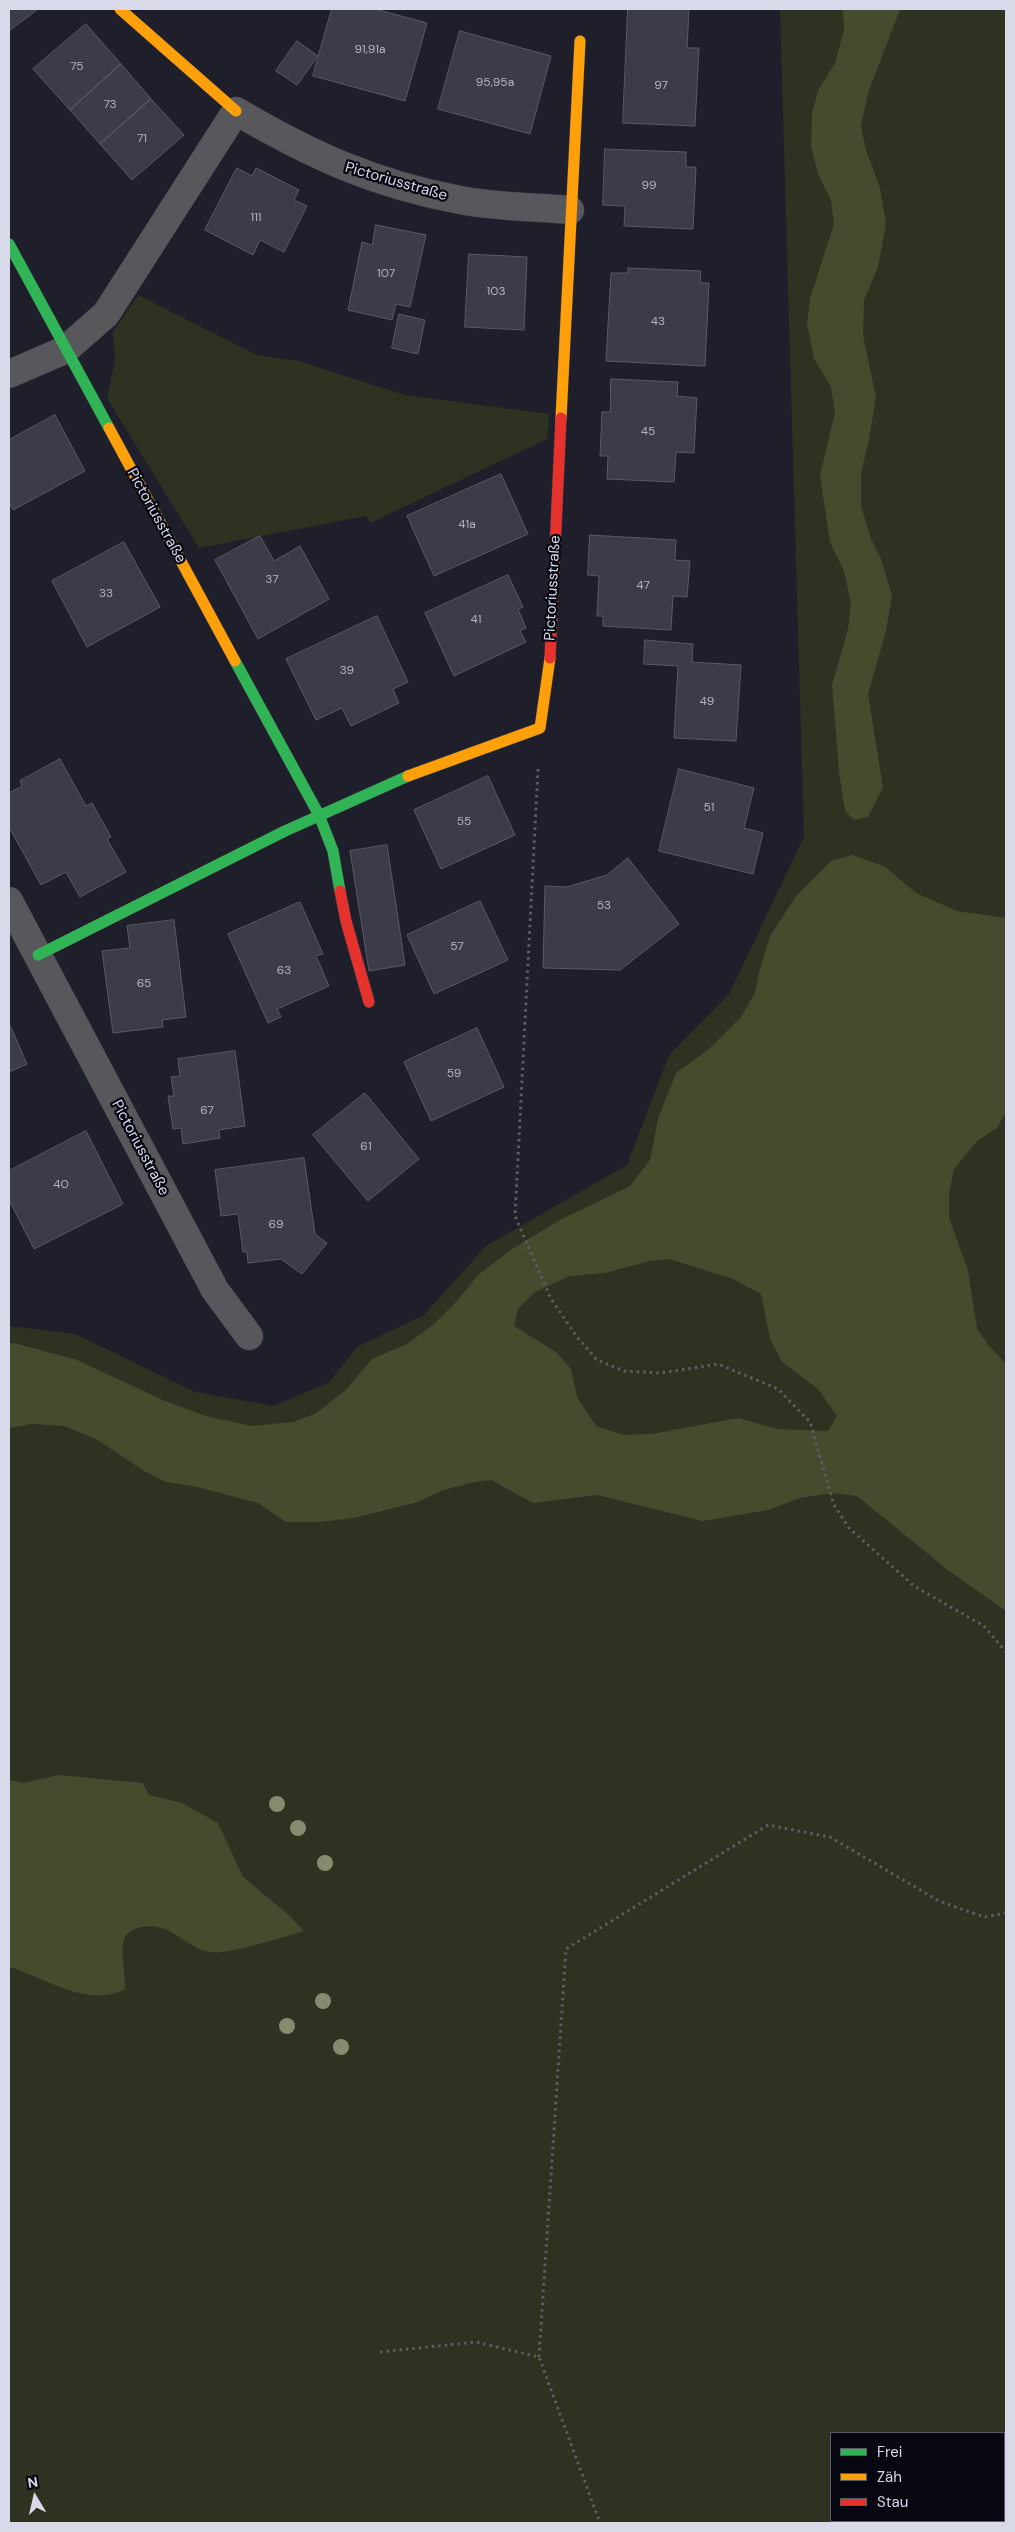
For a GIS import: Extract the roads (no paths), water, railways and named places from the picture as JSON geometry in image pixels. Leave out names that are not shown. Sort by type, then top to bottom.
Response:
[{"type":"street","name":"Pictoriusstraße","points":[[120,9],[189,72],[236,111],[290,142],[342,167],[401,186],[462,200],[570,210]]},
{"type":"street","name":"Pictoriusstraße","points":[[319,815],[481,746],[540,728],[549,671],[570,210],[580,41]]},
{"type":"street","points":[[9,374],[65,350],[106,314],[236,111]]},
{"type":"street","name":"Pictoriusstraße","points":[[9,244],[319,815],[333,851],[346,921],[369,1002]]},
{"type":"street","points":[[38,955],[319,815]]},
{"type":"street","name":"Pictoriusstraße","points":[[9,901],[214,1290],[249,1336]]}]
